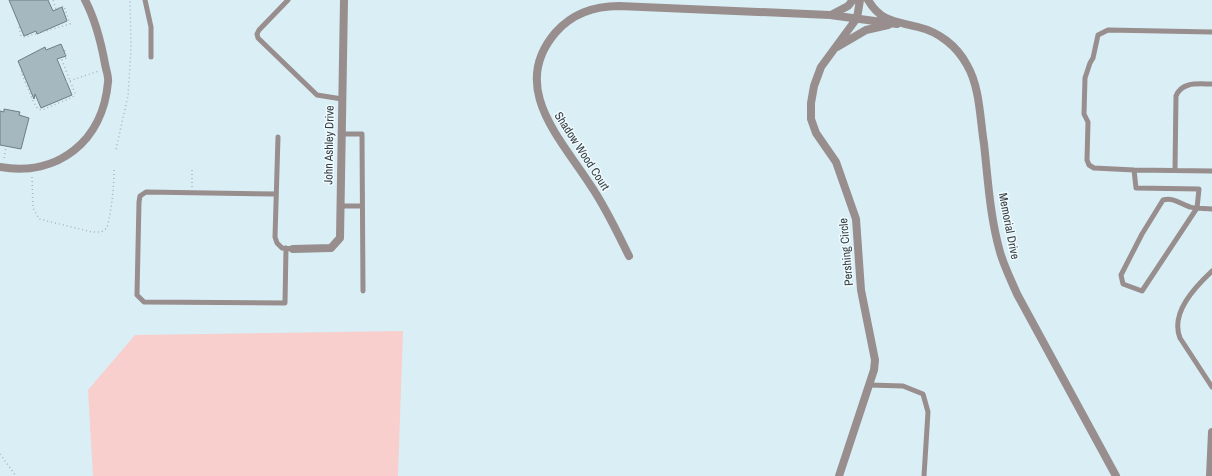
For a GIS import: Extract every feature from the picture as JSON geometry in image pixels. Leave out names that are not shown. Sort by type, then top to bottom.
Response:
[{"type":"street","points":[[0,167],[16,170],[44,166],[64,158],[85,140],[100,116],[108,81],[101,36],[85,0]]},
{"type":"street","name":"John Ashley Drive","points":[[289,249],[326,249],[334,246],[340,238],[344,0]]},
{"type":"street","points":[[830,16],[848,6],[853,0]]},
{"type":"street","name":"Pershing Circle","points":[[839,476],[874,370],[875,360],[861,290],[856,219],[836,162],[816,133],[811,119],[810,102],[821,67],[857,18],[860,0]]},
{"type":"street","name":"Memorial Drive","points":[[868,0],[875,12],[897,24]]},
{"type":"street","name":"Shadow Wood Court","points":[[629,256],[600,200],[554,134],[541,107],[537,80],[543,54],[552,37],[560,28],[579,14],[600,7],[609,6],[857,18]]},
{"type":"street","points":[[857,18],[897,24]]},
{"type":"street","name":"Memorial Drive","points":[[830,53],[844,42],[866,30],[897,24],[919,27],[934,33],[949,42],[960,53],[968,66],[974,81],[994,220],[1004,264],[1017,294],[1116,476]]},
{"type":"street","points":[[1210,476],[1212,432]]},
{"type":"lane","points":[[145,0],[151,27],[151,57]]},
{"type":"lane","points":[[288,0],[259,30],[257,34],[258,38],[317,95],[342,99]]},
{"type":"lane","points":[[1212,32],[1108,30],[1098,35],[1094,58],[1085,78],[1084,114],[1088,122],[1087,160],[1089,166],[1094,168],[1134,170],[1212,171]]},
{"type":"lane","points":[[1175,170],[1176,96],[1178,91],[1188,85],[1212,84]]},
{"type":"lane","points":[[342,134],[362,134],[363,291]]},
{"type":"lane","points":[[276,194],[146,192],[140,196],[137,295],[144,302],[285,303],[289,249],[282,248],[277,243],[275,237],[278,137]]},
{"type":"lane","points":[[1134,170],[1136,188],[1199,189],[1197,208],[1142,291],[1123,284],[1121,275],[1142,234],[1163,200],[1171,198],[1191,207],[1197,208],[1212,209]]},
{"type":"lane","points":[[340,206],[362,206]]},
{"type":"lane","points":[[1212,271],[1198,284],[1180,311],[1177,330],[1180,338],[1212,387]]},
{"type":"lane","points":[[869,385],[903,386],[923,394],[928,412],[924,476]]},
{"type":"path","points":[[19,27],[22,36],[25,37],[70,24],[64,6],[56,9],[53,0]]},
{"type":"path","points":[[116,149],[128,96],[131,49],[130,0]]},
{"type":"path","points":[[22,71],[21,72],[34,103],[38,109],[73,97],[74,93],[62,60],[66,58],[65,50]]},
{"type":"path","points":[[66,82],[106,70]]},
{"type":"path","points":[[4,158],[6,147]]},
{"type":"path","points":[[32,175],[33,208],[39,219],[92,232],[101,232],[107,228],[110,215],[114,193],[114,167]]},
{"type":"path","points":[[192,168],[192,192]]},
{"type":"path","points":[[0,454],[16,476]]},
{"type":"shaded area","points":[[403,331],[398,476],[93,476],[88,390],[135,335]]},
{"type":"building","points":[[9,0],[48,0],[53,11],[62,7],[67,21],[37,34],[36,31],[24,36]]},
{"type":"building","points":[[61,44],[66,56],[57,59],[72,95],[41,108],[35,94],[34,99],[18,61],[45,47],[46,50]]},
{"type":"building","points":[[4,109],[20,112],[19,115],[29,118],[21,149],[0,145],[0,111],[4,112]]}]
